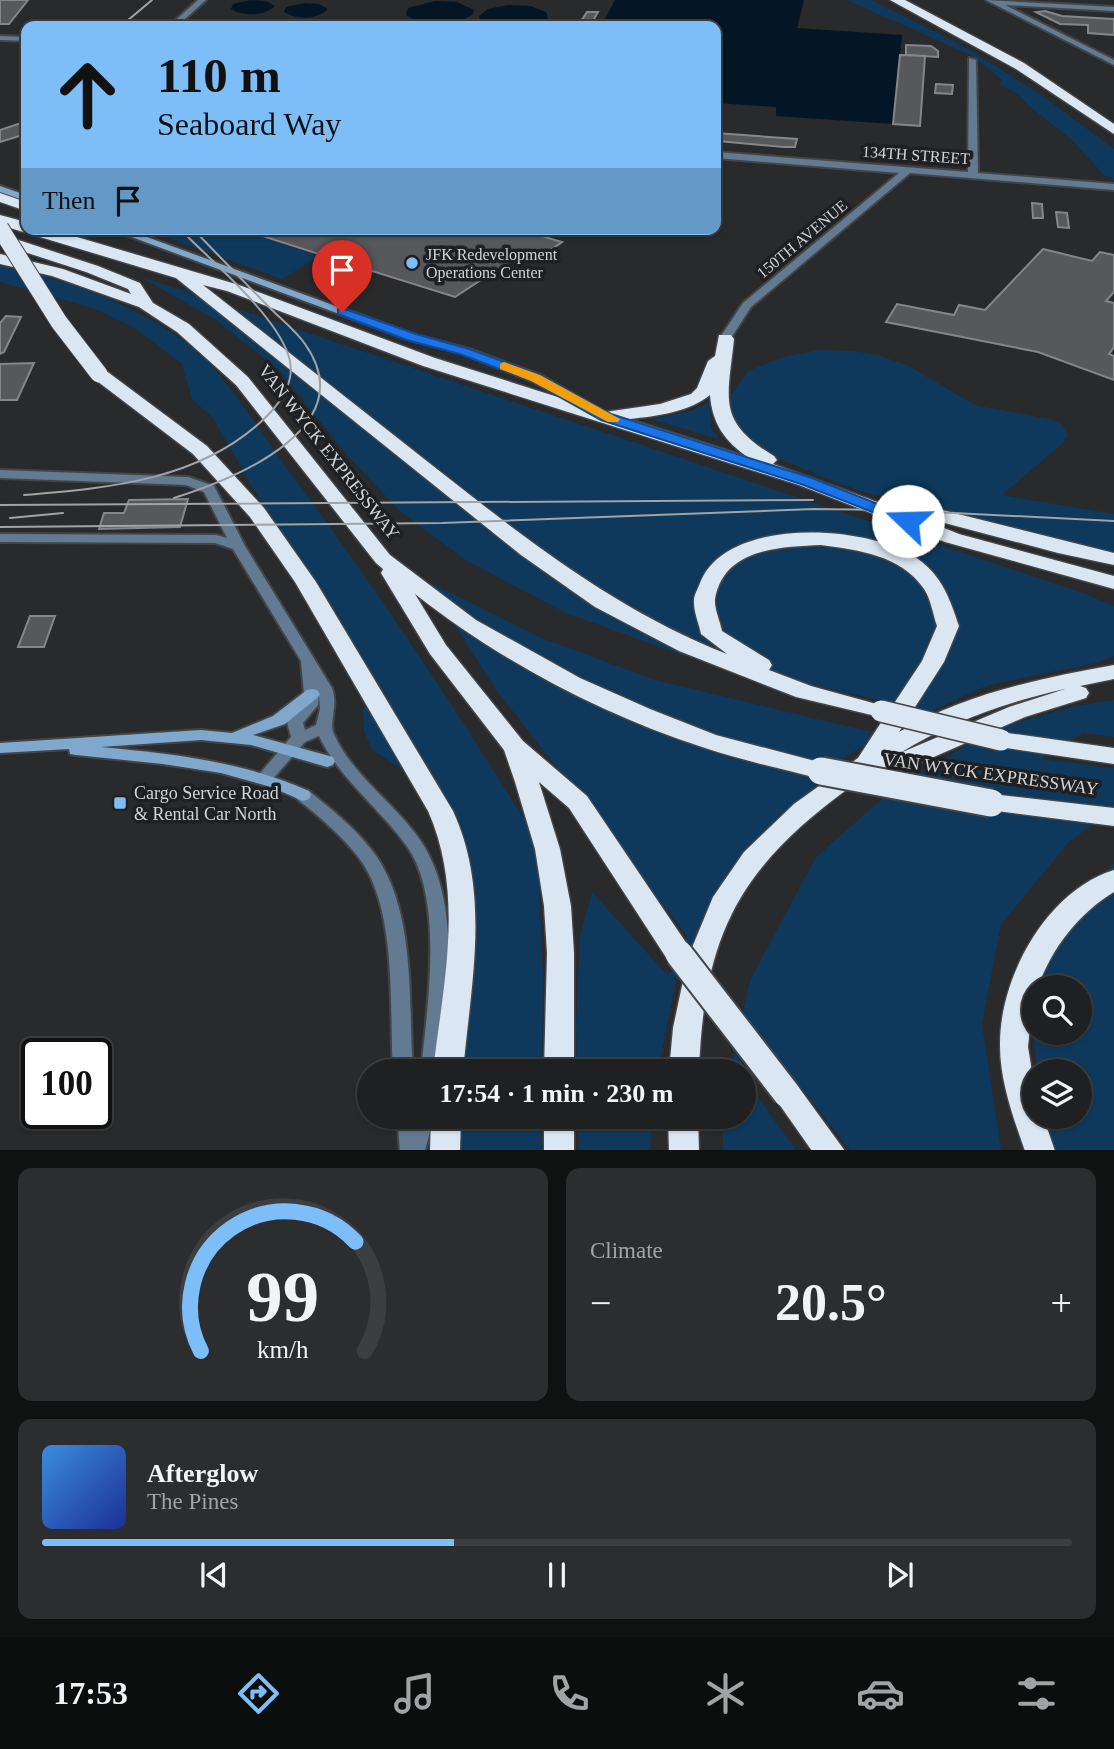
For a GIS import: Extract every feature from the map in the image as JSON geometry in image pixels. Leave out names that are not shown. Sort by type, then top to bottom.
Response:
[{"type":"highway","points":[[887,0],[941,22]]},
{"type":"highway","points":[[896,0],[1020,66],[1114,130]]},
{"type":"highway","points":[[0,197],[21,205]]},
{"type":"highway","points":[[0,220],[21,226]]},
{"type":"highway","points":[[0,228],[58,322],[99,374],[191,443],[240,492],[283,549],[326,615],[430,793],[446,827],[458,863],[461,891],[461,930],[449,1059]]},
{"type":"highway","points":[[52,235],[180,275],[233,288]]},
{"type":"highway","points":[[99,235],[429,362],[806,481],[1065,549],[1114,559]]},
{"type":"highway","name":"VAN WYCK EXPRESSWAY","points":[[0,239],[81,265],[134,286],[147,306],[183,328],[242,381],[383,559],[468,625],[572,683],[642,715],[709,741],[821,771],[991,803],[1114,817]]},
{"type":"highway","points":[[0,259],[57,272],[147,306]]},
{"type":"highway","points":[[180,275],[528,551],[603,602],[687,646],[804,692],[1001,740],[1114,756]]},
{"type":"highway","points":[[606,417],[677,405],[701,395],[725,339]]},
{"type":"highway","points":[[725,339],[719,406],[726,430],[748,450],[806,481],[952,538],[1114,583]]},
{"type":"highway","points":[[804,692],[712,634],[704,601],[715,571],[742,551],[776,541],[821,539],[870,545],[910,563],[935,588],[948,626],[933,662],[864,765]]},
{"type":"highway","points":[[383,559],[438,649],[515,747],[578,802],[679,954],[830,1150]]},
{"type":"highway","points":[[685,1059],[690,1016],[709,938],[726,898],[745,869],[783,826],[864,765],[912,734],[948,717],[1028,690],[1114,672]]},
{"type":"highway","name":"VAN WYCK EXPRESSWAY","points":[[816,799],[1017,712],[1066,695],[1114,684]]},
{"type":"highway","points":[[515,747],[542,826],[555,886],[558,919],[559,1059]]},
{"type":"highway","points":[[1040,1150],[1019,1083],[1014,1023],[1037,954],[1076,908],[1097,888],[1114,880]]},
{"type":"highway","points":[[445,1150],[446,1129]]},
{"type":"highway","points":[[559,1129],[559,1150]]},
{"type":"highway","points":[[683,1129],[684,1150]]},
{"type":"street","points":[[179,21],[202,0]]},
{"type":"street","points":[[992,1],[1114,9]]},
{"type":"street","points":[[992,1],[1114,63]]},
{"type":"street","points":[[0,38],[21,39]]},
{"type":"street","points":[[972,60],[973,176]]},
{"type":"street","name":"134TH STREET","points":[[721,155],[1114,187]]},
{"type":"street","name":"150TH AVENUE","points":[[725,339],[747,305],[908,170]]},
{"type":"street","points":[[0,189],[21,196]]},
{"type":"street","points":[[131,235],[411,337],[465,351],[524,374],[606,417]]},
{"type":"street","points":[[0,474],[188,481],[209,489],[238,545],[327,691],[330,703],[323,728],[331,748],[411,839],[425,862],[438,933],[439,967],[431,1059]]},
{"type":"street","points":[[0,538],[216,540],[238,545]]},
{"type":"street","points":[[295,744],[295,722],[310,705],[312,694],[308,662]]},
{"type":"street","points":[[229,737],[279,720],[312,694]]},
{"type":"street","points":[[265,777],[295,744],[323,728]]},
{"type":"street","points":[[0,748],[43,747],[174,735],[229,737],[295,744],[359,778]]},
{"type":"street","points":[[43,747],[213,765],[265,777],[303,794],[334,817],[371,858],[392,908],[398,953],[401,1059]]},
{"type":"street","points":[[408,1129],[410,1150]]},
{"type":"street","points":[[415,1150],[421,1129]]},
{"type":"shaded area","points":[[250,0],[266,1],[275,6],[265,12],[253,14],[231,9],[233,4]]},
{"type":"shaded area","points":[[615,0],[804,0],[797,28],[902,35],[893,124],[776,116],[776,107],[721,103],[721,21],[604,21]]},
{"type":"shaded area","points":[[847,0],[871,0],[963,46],[1040,94],[1114,149],[1114,180],[1104,175],[1072,140],[1018,94],[999,84],[1003,81],[973,56]]},
{"type":"shaded area","points":[[435,1],[457,2],[474,10],[473,14],[458,21],[418,21],[406,15],[408,8]]},
{"type":"shaded area","points":[[305,3],[319,4],[328,9],[307,18],[284,12],[286,7]]},
{"type":"shaded area","points":[[508,5],[530,6],[546,12],[548,19],[480,20],[479,16],[488,9]]},
{"type":"shaded area","points":[[160,235],[256,235],[319,256],[282,279]]},
{"type":"shaded area","points":[[0,263],[51,274],[46,278],[86,290],[133,310],[195,349],[241,403],[352,559],[412,645],[526,822],[538,864],[543,979],[542,1059],[460,1059],[464,866],[415,778],[372,750],[364,731],[363,709],[368,681],[304,567],[253,488],[213,418],[192,399],[182,364],[135,328],[93,308],[0,282]]},
{"type":"shaded area","points":[[139,276],[1088,595],[1114,606],[1114,656],[1096,663],[988,685],[891,730],[845,757],[734,865],[677,976],[660,1059],[577,1059],[580,936],[592,892],[668,976],[687,936],[495,688],[427,581],[539,637],[655,680],[871,732],[915,708],[682,655],[566,613],[467,561],[400,511],[347,455],[279,370],[216,320]]},
{"type":"shaded area","points":[[819,350],[854,351],[881,356],[909,366],[975,405],[1049,419],[1061,424],[1068,435],[1063,443],[1002,495],[1114,514],[1114,551],[1037,539],[857,490],[762,452],[740,435],[730,417],[731,395],[748,371],[783,357]]},
{"type":"shaded area","points":[[710,402],[711,427],[719,439],[651,419],[691,411]]},
{"type":"shaded area","points":[[1114,700],[1114,737],[1083,733],[1041,759],[1114,768],[1114,809],[1069,842],[1001,924],[982,1024],[1001,1150],[850,1150],[755,1029],[744,1059],[734,1059],[750,980],[816,857],[899,784],[996,729],[1070,707]]},
{"type":"shaded area","points":[[1114,863],[1114,1150],[1057,1150],[1048,1134],[1047,1129],[1092,1129],[1092,1059],[1036,1059],[1034,1045],[1092,1045],[1092,975],[1041,975],[1056,925]]},
{"type":"shaded area","points":[[756,1095],[796,1150],[723,1150],[723,1129],[756,1129]]},
{"type":"shaded area","points":[[456,1129],[541,1129],[541,1150],[455,1150]]},
{"type":"shaded area","points":[[578,1129],[652,1129],[650,1150],[579,1150]]},
{"type":"building","points":[[0,0],[28,0],[9,24],[0,24]]},
{"type":"building","points":[[1045,11],[1062,16],[1114,19],[1114,35],[1088,33],[1088,25],[1060,24],[1036,12]]},
{"type":"building","points":[[587,12],[598,12],[593,21],[581,21]]},
{"type":"building","points":[[906,45],[931,46],[938,51],[938,57],[906,55]]},
{"type":"building","points":[[900,55],[925,56],[920,126],[893,124]]},
{"type":"building","points":[[936,84],[953,85],[952,94],[935,93]]},
{"type":"building","points":[[21,123],[21,136],[0,142],[0,130]]},
{"type":"building","points":[[721,133],[797,139],[795,147],[721,141]]},
{"type":"building","points":[[1032,203],[1042,204],[1043,218],[1033,218]]},
{"type":"building","points":[[1056,212],[1067,213],[1069,228],[1058,227]]},
{"type":"building","name":"JFK Redevelopment Operations Center","points":[[259,235],[548,235],[545,237],[562,242],[533,262],[516,257],[455,297],[369,270],[356,278],[315,265],[328,257]]},
{"type":"building","points":[[1043,249],[1092,261],[1100,252],[1114,255],[1114,292],[1106,301],[1114,303],[1114,347],[1109,354],[1114,356],[1114,380],[1038,352],[886,322],[897,304],[954,315],[959,305],[985,310]]},
{"type":"building","points":[[6,316],[21,317],[4,352],[0,354],[0,323]]},
{"type":"building","points":[[34,363],[17,400],[0,400],[0,364]]},
{"type":"building","points":[[188,499],[180,527],[99,529],[104,513],[124,513],[129,500]]},
{"type":"building","points":[[30,616],[55,616],[44,647],[18,647]]},
{"type":"tram line","points":[[127,21],[152,0]]},
{"type":"tram line","points":[[24,495],[122,484],[185,467],[242,437],[267,416],[283,395],[291,371],[288,354],[280,338],[256,305],[186,235]]},
{"type":"tram line","points":[[174,498],[228,478],[284,445],[305,425],[318,401],[319,374],[305,344],[199,235]]},
{"type":"tram line","points":[[0,505],[813,500]]},
{"type":"tram line","points":[[0,527],[442,523],[814,509],[894,510],[1114,521]]},
{"type":"tram line","points":[[10,518],[63,513]]},
{"type":"slow traffic","points":[[504,366],[536,378],[613,419]]},
{"type":"place","name":"JFK Redevelopment Operations Center","points":[[412,263]]},
{"type":"place","name":"Cargo Service Road & Rental Car North","points":[[120,803]]},
{"type":"route","points":[[342,312],[411,337],[465,351],[536,378],[606,417],[806,481],[908,521]]}]
